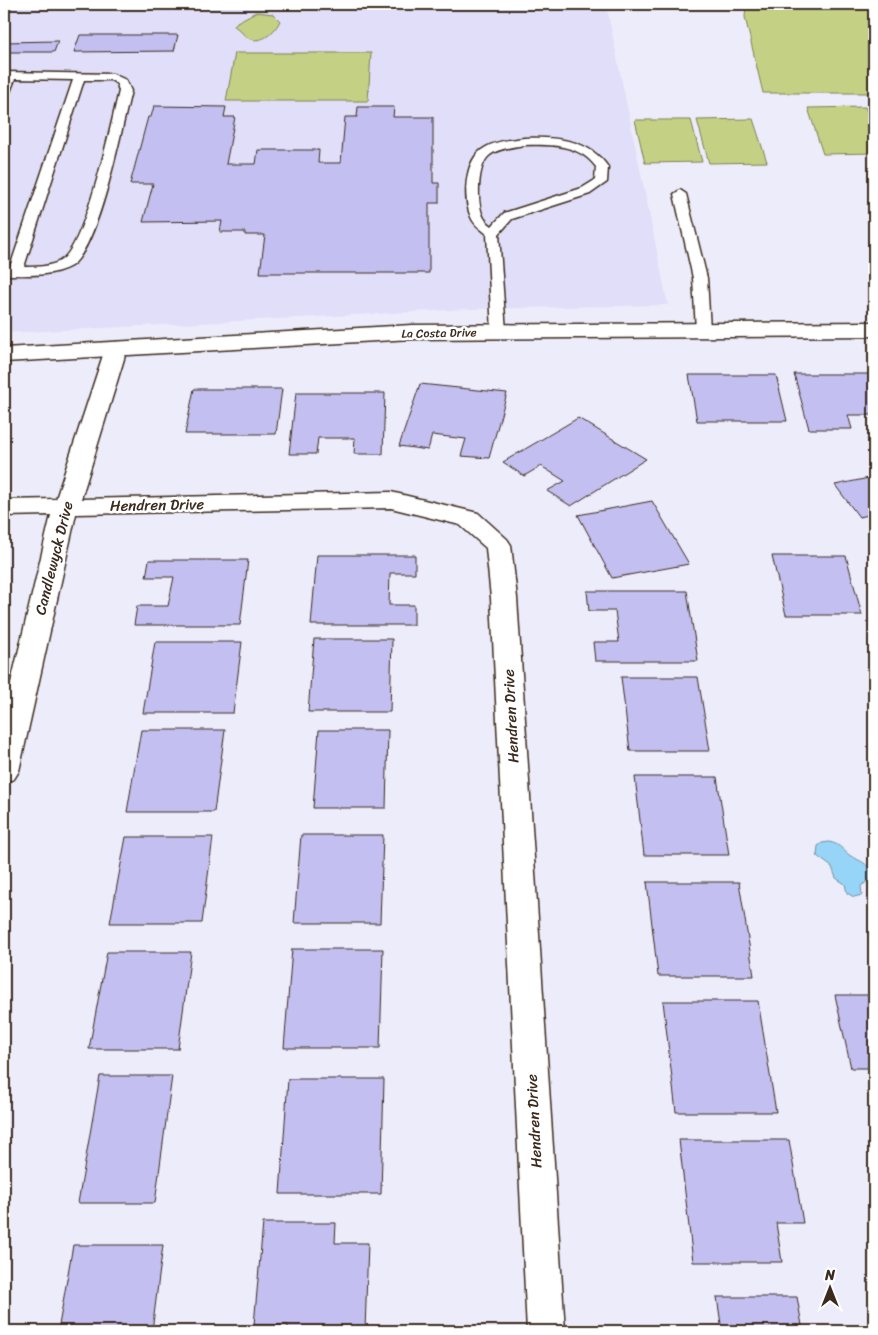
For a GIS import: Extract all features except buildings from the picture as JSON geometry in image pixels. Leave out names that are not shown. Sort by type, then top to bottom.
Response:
[{"type":"street","name":"La Costa Drive","points":[[4,355],[412,332],[874,329]]},
{"type":"street","name":"Candlewyck Drive","points":[[4,771],[66,506],[116,349]]},
{"type":"street","name":"Hendren Drive","points":[[4,508],[391,500],[469,519],[498,545],[504,598],[546,1331]]},
{"type":"lane","points":[[4,9],[7,4]]},
{"type":"lane","points":[[4,92],[7,75],[80,76],[113,77],[122,82],[125,91],[98,193],[79,248],[68,262],[48,269],[10,271],[80,76]]},
{"type":"lane","points":[[492,233],[508,216],[586,191],[601,182],[602,167],[592,154],[576,147],[544,140],[520,141],[499,146],[484,153],[479,161],[472,191],[477,218],[492,233],[499,332]]},
{"type":"lane","points":[[680,194],[700,278],[702,330]]},
{"type":"shaded area","points":[[4,4],[606,4],[668,305],[469,309],[4,333]]},
{"type":"green space","points":[[746,4],[874,4],[874,93],[763,93],[745,17]]},
{"type":"green space","points":[[256,12],[273,14],[280,21],[275,29],[265,38],[256,40],[249,38],[234,26],[237,22]]},
{"type":"green space","points":[[235,53],[371,53],[368,101],[226,101]]},
{"type":"green space","points":[[865,107],[874,129],[874,153],[823,154],[808,108]]},
{"type":"green space","points":[[753,119],[767,162],[709,163],[697,120]]},
{"type":"green space","points":[[635,120],[691,120],[702,162],[645,163]]},
{"type":"water","points":[[829,842],[838,845],[852,857],[867,865],[871,873],[871,879],[861,886],[862,895],[854,897],[847,893],[845,884],[836,878],[832,867],[817,856],[818,846]]}]
